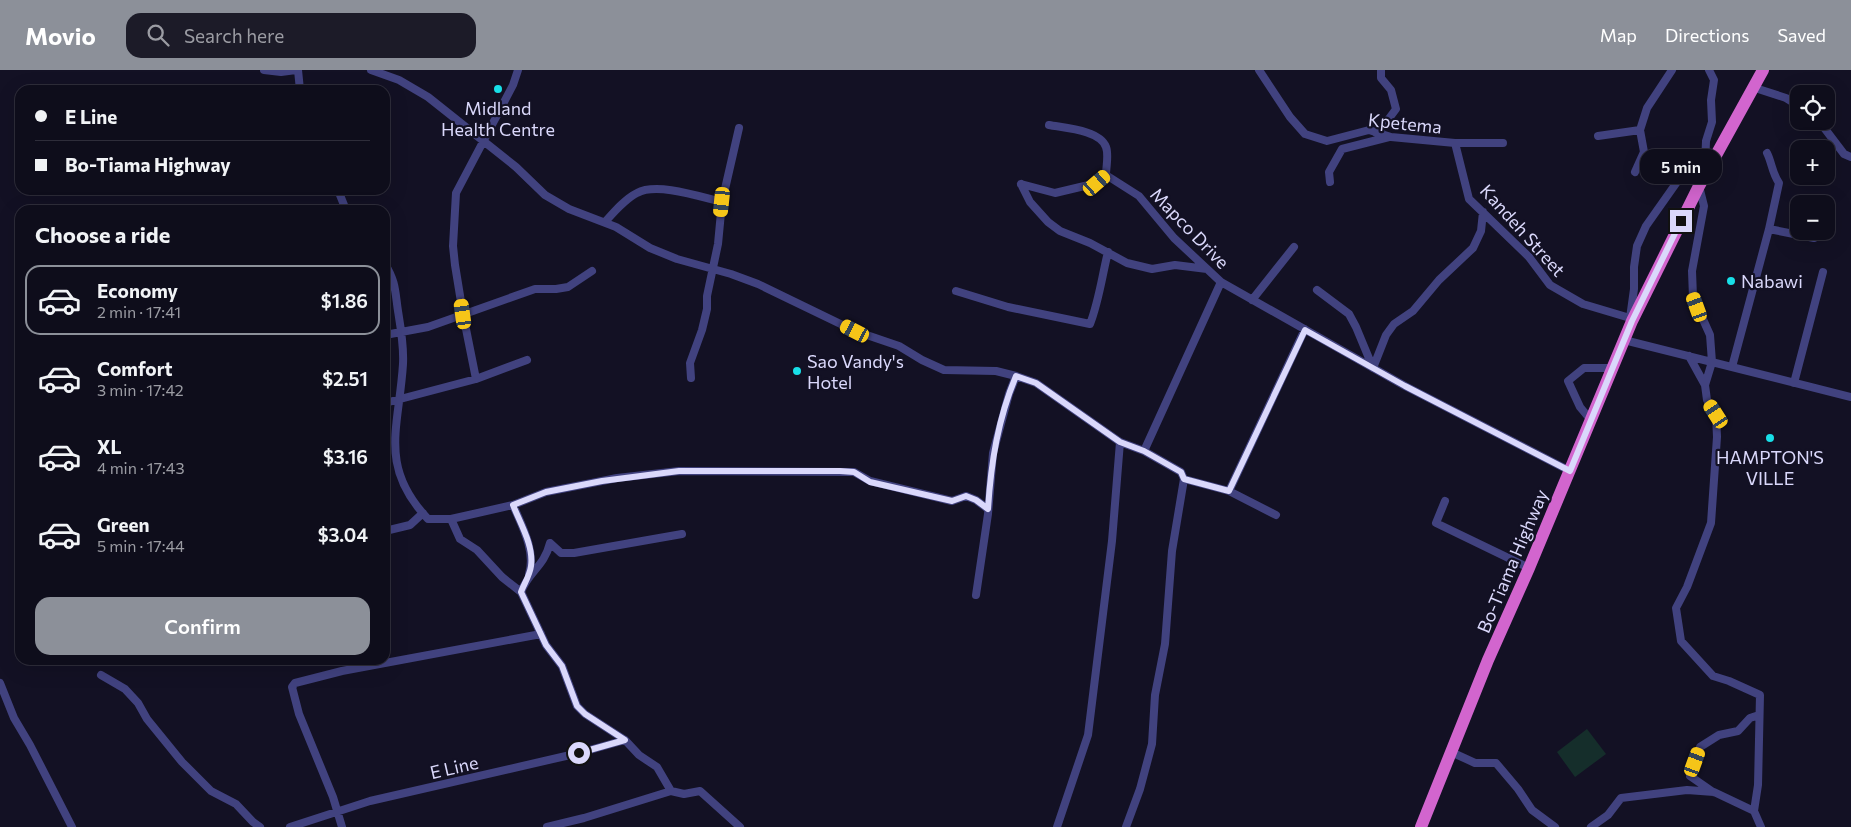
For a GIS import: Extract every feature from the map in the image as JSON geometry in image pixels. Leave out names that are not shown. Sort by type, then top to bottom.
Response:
[{"type":"highway","name":"Bo-Tiama Highway","points":[[1421,827],[1488,660],[1570,471],[1631,320],[1707,166],[1763,70]]},
{"type":"street","points":[[264,70],[281,72],[297,70],[299,85]]},
{"type":"street","points":[[371,70],[414,87],[516,167],[545,195],[569,209],[605,222],[650,248],[677,259],[758,284],[855,331],[898,346],[944,370],[996,371],[1036,383],[1120,442],[1144,451],[1181,472],[1184,479],[1172,551],[1165,644],[1154,695],[1152,744],[1140,789],[1126,827]]},
{"type":"street","points":[[476,379],[463,314],[453,246],[456,193],[514,85],[518,70]]},
{"type":"street","name":"Kpetema","points":[[1259,70],[1290,117],[1305,134],[1327,140],[1369,130],[1391,137],[1455,143],[1503,142]]},
{"type":"street","points":[[1375,132],[1382,128],[1396,109],[1391,90],[1381,78],[1381,70]]},
{"type":"street","points":[[1635,172],[1644,152],[1640,130],[1646,108],[1672,70]]},
{"type":"street","points":[[1631,320],[1637,246],[1646,226],[1677,182],[1693,169],[1707,166],[1706,141],[1712,122],[1711,100],[1714,80],[1709,70]]},
{"type":"street","points":[[1752,88],[1790,100]]},
{"type":"street","points":[[1049,124],[1086,132],[1099,138],[1106,148],[1106,175],[1097,183],[1084,188],[1055,193],[1021,184],[1030,202],[1048,222],[1060,231],[1108,252],[1127,263],[1152,269],[1175,265],[1207,269]]},
{"type":"street","points":[[691,378],[690,363],[702,330],[707,309],[711,269],[718,244],[722,202],[739,128]]},
{"type":"street","points":[[1598,136],[1640,130]]},
{"type":"street","points":[[1825,130],[1844,154],[1851,157]]},
{"type":"street","points":[[1330,182],[1329,172],[1342,149],[1391,137]]},
{"type":"street","name":"Kandeh Street","points":[[1455,143],[1469,199],[1529,257],[1550,285],[1583,304],[1631,320]]},
{"type":"street","points":[[1732,367],[1770,229],[1778,183],[1772,174],[1771,160],[1767,152]]},
{"type":"street","name":"Mapco Drive","points":[[1106,175],[1139,196],[1174,238],[1221,282],[1373,368],[1570,471]]},
{"type":"street","points":[[1698,186],[1704,206],[1692,271],[1693,296],[1710,335],[1712,362],[1705,385]]},
{"type":"street","points":[[605,222],[638,192],[651,189],[676,191],[722,202]]},
{"type":"street","points":[[1373,368],[1386,334],[1394,324],[1413,311],[1439,280],[1473,248],[1481,231],[1483,212]]},
{"type":"street","points":[[1770,229],[1790,233]]},
{"type":"street","points":[[1252,300],[1294,247]]},
{"type":"street","points":[[956,291],[1008,307],[1090,324],[1096,308],[1100,281],[1108,252]]},
{"type":"street","points":[[390,334],[428,327],[535,289],[568,287],[592,271]]},
{"type":"street","points":[[390,272],[394,278],[403,357],[395,428],[396,460],[406,492],[428,519],[450,519],[513,505],[546,492],[599,481],[679,471],[854,472],[870,482],[952,501],[966,496],[976,500],[988,509]]},
{"type":"street","points":[[1794,382],[1823,272]]},
{"type":"street","points":[[1144,451],[1221,282]]},
{"type":"street","points":[[1317,290],[1349,314],[1373,368]]},
{"type":"street","points":[[1229,491],[1305,330]]},
{"type":"street","points":[[1624,340],[1851,397]]},
{"type":"street","points":[[1689,356],[1705,385],[1707,400],[1716,414],[1717,438],[1711,523],[1687,587],[1676,608],[1681,641],[1712,676],[1729,681],[1760,695],[1758,785],[1754,811],[1761,827]]},
{"type":"street","points":[[390,402],[476,379],[528,360]]},
{"type":"street","points":[[1590,419],[1580,407],[1568,381],[1584,368],[1612,368]]},
{"type":"street","points":[[976,596],[988,509],[993,453],[1009,394],[1016,376]]},
{"type":"street","points":[[1057,827],[1088,735],[1112,542],[1120,442]]},
{"type":"street","points":[[1184,479],[1229,491],[1276,515]]},
{"type":"street","points":[[1445,501],[1436,523],[1529,568]]},
{"type":"street","points":[[513,505],[531,556],[528,578],[521,592]]},
{"type":"street","points":[[390,530],[410,524],[423,514]]},
{"type":"street","points":[[450,519],[460,539],[477,550],[502,577],[521,592],[546,645],[562,666],[577,706],[585,714],[625,740],[639,755],[657,767],[671,791]]},
{"type":"street","points":[[528,578],[545,558],[550,543],[561,553],[574,553],[682,534]]},
{"type":"street","points":[[390,663],[541,634]]},
{"type":"street","points":[[342,827],[299,714],[292,687],[300,680],[379,665]]},
{"type":"street","points":[[101,675],[125,689],[138,703],[147,719],[182,762],[211,791],[236,804],[260,827]]},
{"type":"street","points":[[0,682],[9,708],[72,827]]},
{"type":"street","points":[[0,705],[9,708]]},
{"type":"street","points":[[1754,811],[1714,792],[1690,776],[1700,747],[1719,735],[1738,731],[1750,718],[1759,715]]},
{"type":"street","name":"E Line","points":[[290,827],[337,810],[370,801],[579,753],[625,740]]},
{"type":"street","points":[[1450,752],[1475,763],[1496,763],[1518,789],[1532,810],[1555,827]]},
{"type":"street","points":[[1591,827],[1608,815],[1621,798],[1687,790],[1714,792]]},
{"type":"street","points":[[547,827],[584,818],[671,791],[684,794],[700,791],[740,827]]},
{"type":"street","points":[[245,814],[252,827]]},
{"type":"green space","points":[[1587,729],[1606,754],[1575,777],[1557,752]]},
{"type":"place","name":"Midland Health Centre","points":[[498,89]]},
{"type":"place","name":"Nabawi","points":[[1731,281]]},
{"type":"place","name":"Sao Vandy's Hotel","points":[[797,371]]},
{"type":"place","name":"HAMPTON'S VILLE","points":[[1770,438]]},
{"type":"route","points":[[579,753],[625,740],[585,714],[577,706],[562,666],[546,645],[521,592],[528,578],[531,556],[513,505],[546,492],[617,478],[679,471],[840,471],[854,472],[870,482],[952,501],[966,496],[976,500],[988,509],[993,453],[1009,394],[1016,376],[1036,383],[1120,442],[1144,451],[1181,472],[1184,479],[1229,491],[1305,330],[1405,386],[1570,471],[1596,404],[1632,321],[1681,221]]}]
